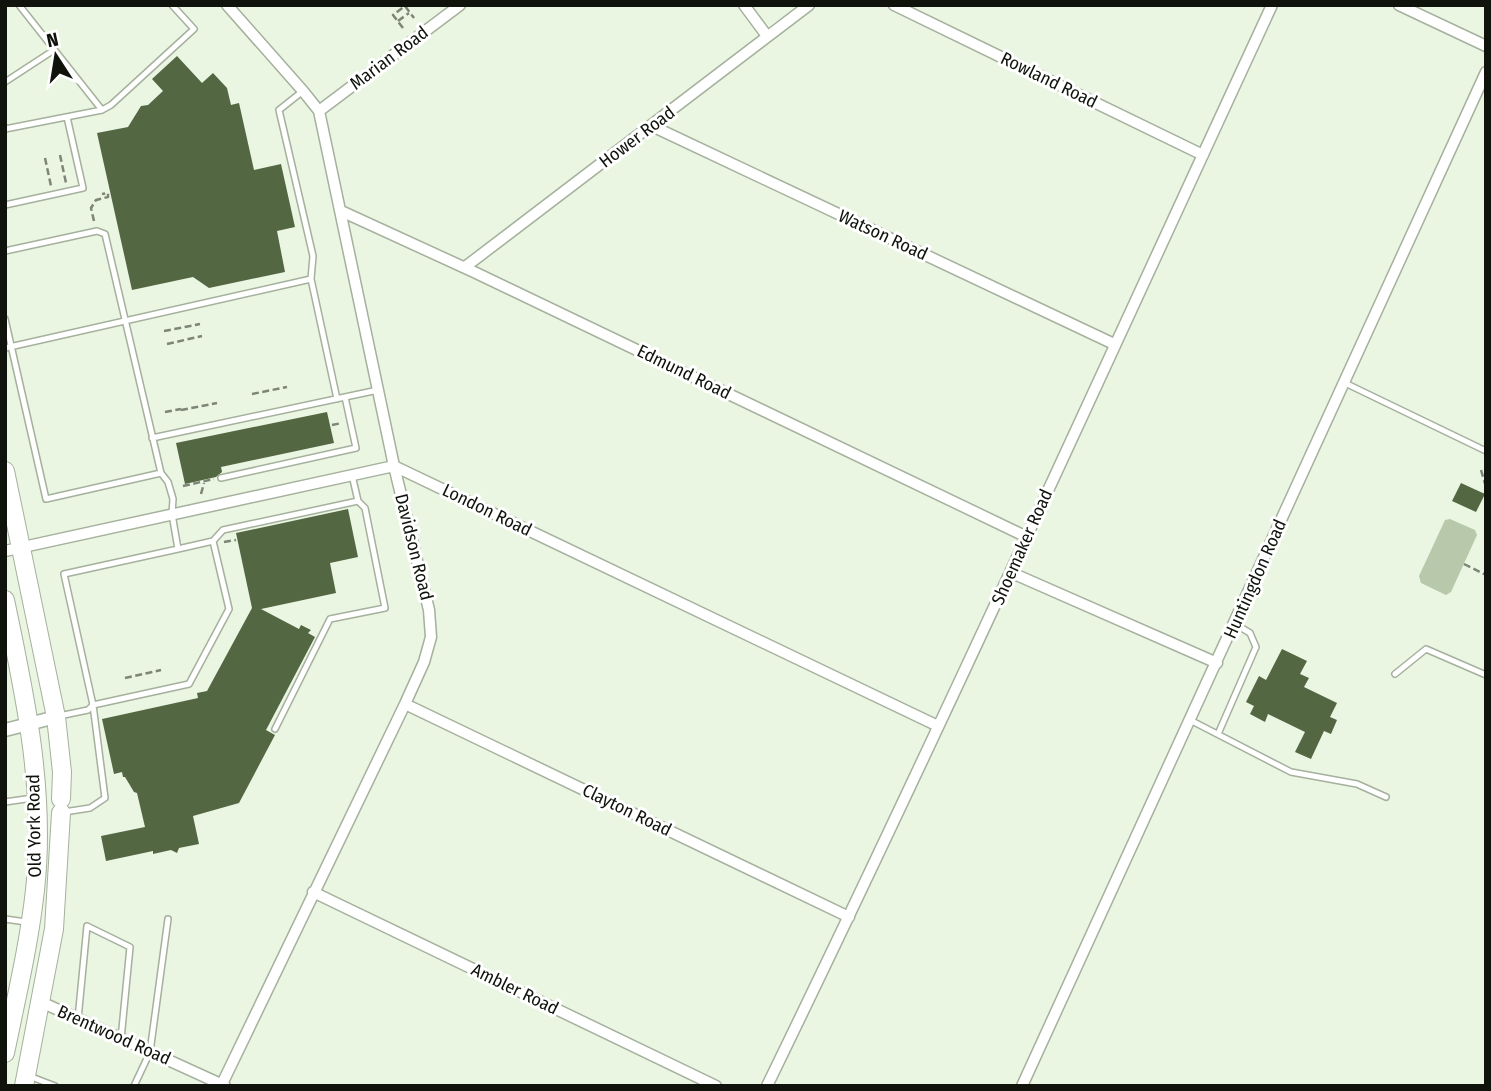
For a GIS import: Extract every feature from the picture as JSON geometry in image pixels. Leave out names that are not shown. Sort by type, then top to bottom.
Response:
[{"type":"highway","name":"Old York Road","points":[[5,471],[14,549],[56,717],[62,772],[54,929],[25,1081]]},
{"type":"highway","name":"Old York Road","points":[[5,600],[30,724],[36,798],[35,889],[5,1053]]},
{"type":"street","name":"Davidson Road","points":[[223,1085],[405,704],[424,662],[431,637],[429,610],[394,466],[319,111],[227,5]]},
{"type":"street","name":"Marian Road","points":[[319,111],[460,5]]},
{"type":"street","points":[[744,5],[767,36]]},
{"type":"street","name":"Hower Road","points":[[465,267],[808,5]]},
{"type":"street","name":"Rowland Road","points":[[894,5],[1203,155]]},
{"type":"street","name":"Shoemaker Road","points":[[767,1086],[1012,573],[1114,344],[1272,5]]},
{"type":"street","points":[[1399,5],[1486,46]]},
{"type":"street","name":"Huntingdon Road","points":[[1022,1086],[1486,72]]},
{"type":"street","name":"Watson Road","points":[[652,126],[1114,344]]},
{"type":"street","name":"Edmund Road","points":[[341,211],[465,267],[1027,537]]},
{"type":"street","points":[[14,549],[394,466]]},
{"type":"street","name":"London Road","points":[[394,466],[938,726]]},
{"type":"street","points":[[1012,573],[1217,663]]},
{"type":"street","name":"Clayton Road","points":[[405,704],[849,917]]},
{"type":"street","points":[[5,730],[56,717]]},
{"type":"street","name":"Ambler Road","points":[[313,892],[716,1086]]},
{"type":"street","name":"Brentwood Road","points":[[41,1002],[223,1085]]},
{"type":"lane","points":[[19,5],[102,110]]},
{"type":"lane","points":[[5,130],[102,110],[131,88],[194,29],[172,5]]},
{"type":"lane","points":[[5,82],[54,50]]},
{"type":"lane","points":[[303,90],[279,110],[313,256],[311,279],[337,399]]},
{"type":"lane","points":[[5,205],[83,188],[67,117]]},
{"type":"lane","points":[[5,251],[97,231],[105,234],[152,438],[161,473],[168,482],[173,499],[172,514],[178,549]]},
{"type":"lane","points":[[8,347],[311,279]]},
{"type":"lane","points":[[5,319],[8,347],[46,499],[161,473]]},
{"type":"lane","points":[[1345,383],[1486,452]]},
{"type":"lane","points":[[152,438],[378,390]]},
{"type":"lane","points":[[220,478],[356,447],[345,397]]},
{"type":"lane","points":[[275,729],[330,619],[385,608],[365,509],[358,501],[352,475]]},
{"type":"lane","points":[[61,806],[90,808],[104,798],[93,705],[64,574],[213,541],[223,530],[358,501]]},
{"type":"lane","points":[[56,717],[88,709],[93,705],[189,684],[229,608],[213,541]]},
{"type":"lane","points":[[1218,734],[1256,647],[1250,634],[1235,624]]},
{"type":"lane","points":[[1395,674],[1426,649],[1486,675]]},
{"type":"lane","points":[[1190,720],[1291,772],[1357,784],[1386,797]]},
{"type":"lane","points":[[5,802],[36,798]]},
{"type":"lane","points":[[5,919],[30,922]]},
{"type":"lane","points":[[134,1086],[150,1052],[168,919]]},
{"type":"lane","points":[[78,1019],[87,926],[130,947],[121,1039]]},
{"type":"lane","points":[[25,1081],[55,1086]]},
{"type":"path","points":[[403,28],[393,15],[398,10],[405,6],[414,18]]},
{"type":"path","points":[[398,21],[410,12]]},
{"type":"path","points":[[60,155],[68,191]]},
{"type":"path","points":[[45,158],[53,194]]},
{"type":"path","points":[[92,211],[96,200],[108,197],[107,193],[102,194]]},
{"type":"path","points":[[164,331],[200,324]]},
{"type":"path","points":[[167,344],[202,336]]},
{"type":"path","points":[[252,394],[287,387]]},
{"type":"path","points":[[165,412],[217,403]]},
{"type":"path","points":[[1481,470],[1486,487]]},
{"type":"path","points":[[183,486],[220,478]]},
{"type":"path","points":[[201,494],[204,482]]},
{"type":"path","points":[[1464,564],[1486,575]]},
{"type":"path","points":[[125,678],[161,670]]},
{"type":"green space","points":[[1450,519],[1475,530],[1477,535],[1451,592],[1446,595],[1421,583],[1419,576],[1445,520]]},
{"type":"building","points":[[177,56],[202,83],[213,73],[227,88],[231,105],[239,103],[254,170],[281,164],[295,227],[277,231],[285,272],[209,288],[193,277],[132,290],[97,133],[128,127],[141,106],[148,105],[163,91],[152,79]]},
{"type":"building","points":[[327,412],[334,443],[221,467],[222,472],[216,477],[185,484],[176,443]]},
{"type":"building","points":[[1461,483],[1485,494],[1476,512],[1452,501]]},
{"type":"building","points":[[348,509],[358,557],[330,563],[336,593],[261,609],[299,629],[301,625],[311,630],[308,633],[315,637],[266,730],[275,735],[239,803],[193,816],[199,844],[179,848],[177,853],[171,850],[153,854],[153,851],[106,861],[101,836],[145,827],[137,793],[122,772],[114,774],[102,719],[198,698],[197,693],[207,691],[252,608],[236,533]]},
{"type":"building","points":[[1282,649],[1307,661],[1300,674],[1309,678],[1304,687],[1337,703],[1330,717],[1337,720],[1331,734],[1324,731],[1311,759],[1295,752],[1305,732],[1268,714],[1265,722],[1250,714],[1254,706],[1246,702],[1259,676],[1266,680]]}]
